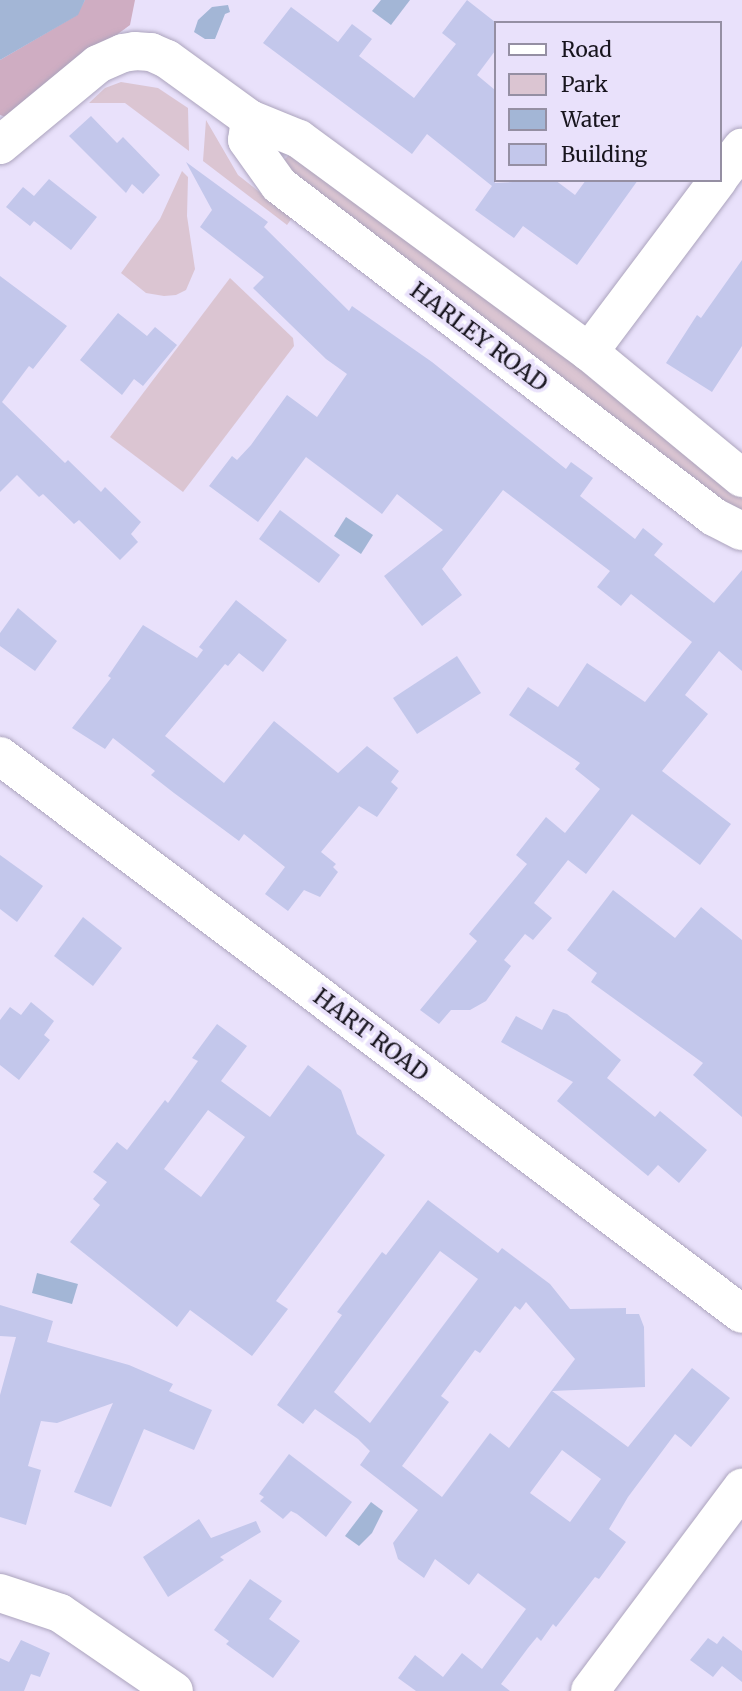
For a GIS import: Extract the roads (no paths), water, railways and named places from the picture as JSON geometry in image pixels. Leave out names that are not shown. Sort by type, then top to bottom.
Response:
[{"type":"street","points":[[0,145],[83,74],[123,53],[146,51],[167,58],[250,119],[299,139],[589,352],[742,478]]},
{"type":"street","name":"HARLEY ROAD","points":[[250,119],[247,140],[279,185],[713,517],[742,531]]},
{"type":"street","points":[[721,175],[742,148]]},
{"type":"street","points":[[589,352],[716,182]]},
{"type":"street","name":"HART ROAD","points":[[0,756],[742,1314]]},
{"type":"street","points":[[590,1691],[742,1488]]},
{"type":"street","points":[[0,1593],[60,1613],[174,1691]]},
{"type":"water","points":[[0,0],[85,0],[78,15],[0,60]]},
{"type":"water","points":[[381,0],[410,0],[391,25],[372,11]]},
{"type":"water","points":[[228,5],[230,12],[225,14],[215,39],[205,39],[194,32],[198,20],[212,7]]},
{"type":"water","points":[[346,517],[373,535],[361,554],[334,536]]},
{"type":"water","points":[[37,1273],[78,1284],[72,1304],[32,1293]]},
{"type":"water","points":[[371,1502],[383,1511],[372,1533],[359,1546],[345,1536]]}]
